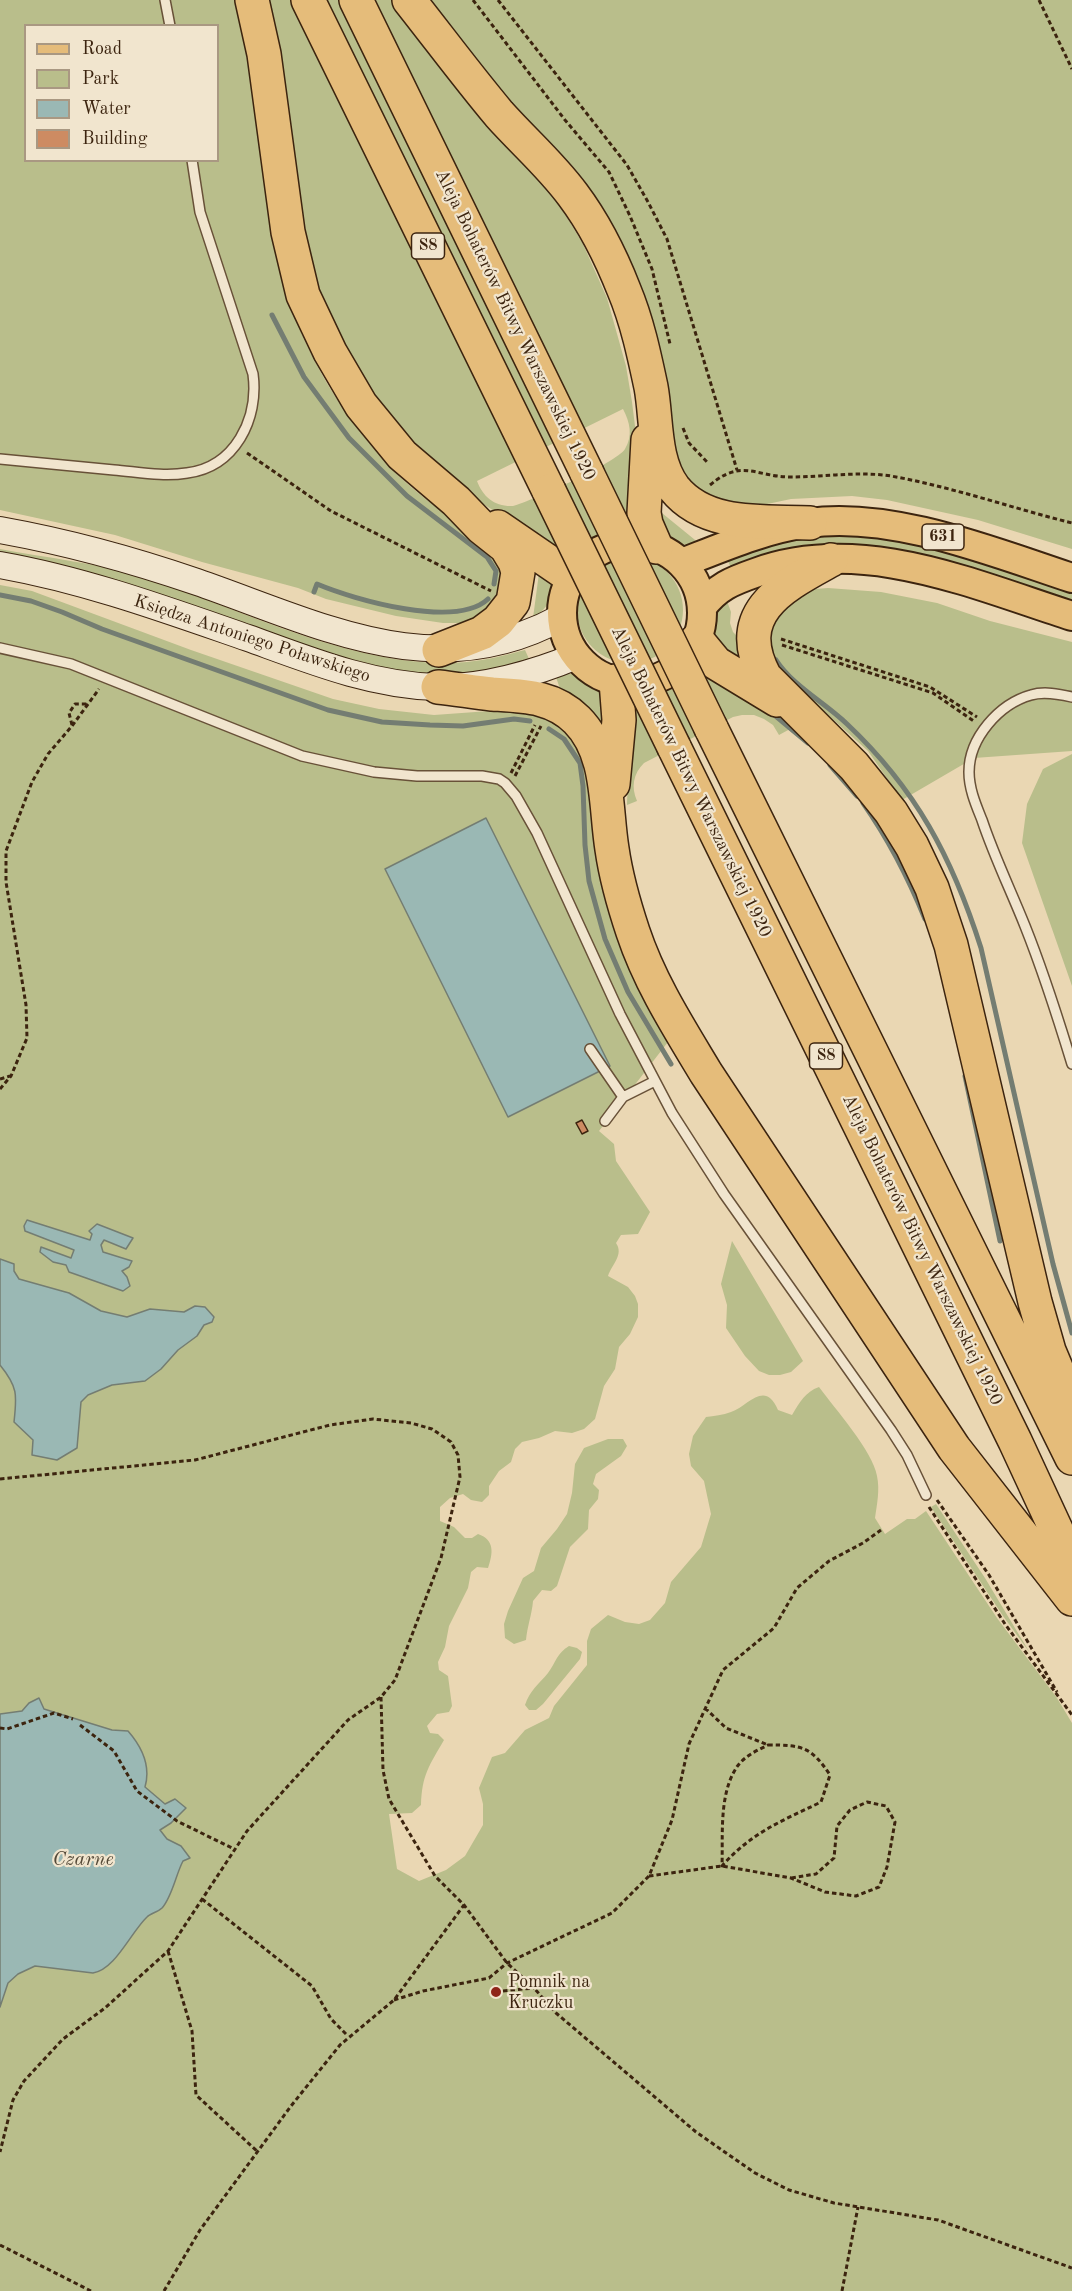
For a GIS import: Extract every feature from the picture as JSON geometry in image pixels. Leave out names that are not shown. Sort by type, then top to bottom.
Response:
[{"type":"highway","points":[[252,0],[264,54],[288,232],[303,295],[330,352],[361,405],[402,454],[456,501],[482,528],[506,547],[518,572],[513,602],[498,621],[482,633],[439,650]]},
{"type":"highway","name":"Aleja Bohaterów Bitwy Warszawskiej 1920","points":[[308,0],[1016,1441],[1072,1564]]},
{"type":"highway","name":"Aleja Bohaterów Bitwy Warszawskiej 1920","points":[[356,0],[711,728],[1072,1458]]},
{"type":"highway","points":[[409,0],[500,114],[573,194],[594,227],[624,290],[636,323],[651,388],[660,453],[666,475],[675,489],[693,505],[710,513],[735,520],[810,523]]},
{"type":"highway","points":[[651,388],[644,513],[646,524],[669,555]]},
{"type":"highway","points":[[456,501],[572,577]]},
{"type":"highway","points":[[831,560],[784,587],[768,601],[759,618],[755,636],[757,660],[765,676],[854,766],[891,812],[912,846],[932,888],[951,945],[1035,1302],[1049,1351],[1072,1406]]},
{"type":"highway","points":[[697,640],[716,663],[812,721]]},
{"type":"highway","points":[[609,822],[619,720],[616,681]]},
{"type":"highway","points":[[438,687],[532,696],[556,706],[576,719],[598,753],[615,868],[633,933],[671,1015],[719,1093],[954,1448],[1072,1599]]},
{"type":"main road","name":"631","points":[[669,555],[810,523],[863,523],[913,530],[971,545],[1072,578]]},
{"type":"main road","name":"Księdza Antoniego Poławskiego","points":[[0,530],[44,538],[123,559],[344,633],[390,645],[439,650],[504,642],[526,635],[562,617]]},
{"type":"main road","name":"631","points":[[637,543],[669,555],[692,576],[699,591],[702,607],[702,624],[697,640],[687,657],[664,675],[636,683],[616,681],[594,672],[576,656],[566,637],[562,617],[564,596],[572,577],[584,562],[600,550],[618,544],[637,543]]},
{"type":"main road","name":"631","points":[[702,607],[713,593],[724,586],[758,572],[784,565],[831,560],[860,560],[916,567],[1072,616]]},
{"type":"main road","name":"Księdza Antoniego Poławskiego","points":[[0,566],[59,578],[120,596],[347,672],[383,681],[438,687],[500,681],[548,668],[576,656]]},
{"type":"lane","points":[[165,0],[170,24]]},
{"type":"lane","points":[[0,459],[157,474],[188,473],[206,468],[222,459],[236,445],[251,418],[255,389],[253,375],[200,213],[192,162]]},
{"type":"lane","points":[[0,648],[71,664],[260,740],[322,761],[374,772],[406,775],[482,776],[499,779],[505,783],[516,795],[537,833],[620,1014],[672,1113],[724,1194],[897,1438],[926,1495]]},
{"type":"lane","points":[[1072,697],[1050,693],[1031,695],[1002,711],[975,743],[969,771],[972,794],[1056,1011],[1072,1064]]},
{"type":"lane","points":[[590,1049],[623,1096]]},
{"type":"lane","points":[[605,1121],[623,1096],[655,1081]]},
{"type":"path","points":[[498,0],[627,165],[667,239],[737,470],[792,477],[827,474],[890,476],[1072,524]]},
{"type":"path","points":[[1039,0],[1072,69]]},
{"type":"path","points":[[236,445],[331,511],[513,602]]},
{"type":"path","points":[[755,636],[768,644],[778,644],[933,693],[987,727]]},
{"type":"path","points":[[755,636],[930,687],[987,727]]},
{"type":"path","points":[[0,1089],[11,1076],[27,1038],[26,1005],[6,882],[6,851],[32,782],[48,754],[89,704],[106,677]]},
{"type":"path","points":[[72,726],[69,713],[75,704],[89,704]]},
{"type":"path","points":[[0,1079],[11,1076]]},
{"type":"path","points":[[0,1479],[195,1460],[330,1425],[373,1419],[411,1423],[432,1429],[451,1442],[458,1455],[460,1477],[441,1558],[395,1680],[381,1697],[348,1720],[247,1830],[168,1951],[105,2008],[63,2039],[24,2081],[13,2100],[0,2152]]},
{"type":"path","points":[[926,1495],[940,1502],[989,1575],[1066,1707]]},
{"type":"path","points":[[926,1495],[929,1509],[1005,1624],[1072,1716]]},
{"type":"path","points":[[394,2000],[423,1991],[489,1978],[507,1963],[612,1913],[649,1876],[672,1820],[689,1743],[723,1670],[774,1628],[797,1588],[829,1561],[863,1543],[881,1530]]},
{"type":"path","points":[[381,1697],[383,1770],[389,1799],[435,1876],[464,1905],[507,1963],[556,2013],[696,2132],[755,2173],[789,2190],[858,2207],[938,2220],[1072,2268]]},
{"type":"path","points":[[705,1708],[726,1728],[768,1745],[796,1745],[818,1757],[830,1775],[821,1802],[763,1830],[737,1849],[722,1866]]},
{"type":"path","points":[[0,1728],[7,1729],[54,1713],[73,1719]]},
{"type":"path","points":[[80,1725],[114,1751],[137,1791],[177,1821],[234,1850]]},
{"type":"path","points":[[722,1866],[726,1791],[735,1768],[749,1754],[768,1745]]},
{"type":"path","points":[[649,1876],[722,1866],[791,1878],[825,1892],[856,1896],[879,1887],[887,1867],[895,1822],[886,1806],[867,1802],[850,1810],[837,1826],[834,1858],[816,1874],[791,1878]]},
{"type":"path","points":[[202,1899],[312,1986],[331,2019],[349,2036]]},
{"type":"path","points":[[164,2291],[200,2230],[339,2045],[394,2000],[464,1905]]},
{"type":"path","points":[[168,1951],[192,2031],[196,2096],[258,2152]]},
{"type":"path","points":[[503,1991],[534,1988]]},
{"type":"path","points":[[842,2291],[858,2207]]},
{"type":"path","points":[[0,2245],[91,2291]]},
{"type":"green space","points":[[0,0],[407,0],[559,204],[583,244],[607,298],[626,366],[636,434],[630,526],[595,536],[566,557],[477,500],[432,464],[284,286],[293,313],[316,364],[346,412],[381,457],[400,477],[472,535],[501,563],[502,590],[484,616],[464,623],[443,623],[396,616],[326,599],[298,588],[115,535],[0,510]],"holes":[[[623,409],[630,429],[629,439],[625,449],[618,455],[591,472],[523,503],[513,506],[495,503],[486,496],[477,481]]]},
{"type":"green space","points":[[411,0],[1072,0],[1072,549],[978,520],[887,500],[852,496],[791,499],[753,507],[722,503],[691,486],[675,463],[641,292]]},
{"type":"green space","points":[[657,509],[700,544],[682,544],[670,537]]},
{"type":"green space","points":[[825,534],[898,540],[970,557],[1072,591],[1072,605],[937,561],[732,570],[726,557],[761,544]]},
{"type":"green space","points":[[0,549],[126,572],[182,590],[302,635],[343,648],[384,657],[426,662],[467,662],[525,650],[530,661],[481,673],[446,675],[382,669],[0,555]]},
{"type":"green space","points":[[630,557],[650,561],[667,573],[679,590],[683,610],[679,630],[667,647],[650,659],[630,663],[610,659],[593,647],[581,630],[577,610],[581,590],[593,573],[610,561]]},
{"type":"green space","points":[[539,573],[552,578],[552,591],[546,606],[533,618]]},
{"type":"green space","points":[[0,585],[32,591],[191,650],[333,699],[379,709],[434,715],[531,708],[556,720],[581,748],[591,781],[590,810],[596,853],[612,923],[629,968],[668,1042],[599,1131],[614,1144],[616,1161],[650,1212],[638,1234],[621,1235],[616,1243],[618,1256],[608,1276],[628,1287],[635,1296],[638,1304],[638,1317],[630,1334],[619,1347],[615,1369],[604,1386],[595,1419],[584,1429],[572,1433],[555,1431],[522,1442],[515,1449],[511,1462],[499,1471],[489,1486],[489,1495],[482,1502],[471,1500],[463,1494],[450,1498],[440,1507],[440,1521],[454,1527],[465,1538],[472,1538],[478,1534],[484,1537],[490,1543],[491,1557],[488,1568],[477,1567],[471,1572],[468,1588],[449,1626],[445,1647],[438,1662],[439,1670],[448,1676],[452,1706],[449,1712],[437,1714],[427,1726],[430,1733],[438,1734],[444,1740],[427,1771],[421,1805],[412,1813],[389,1814],[397,1869],[419,1881],[446,1870],[465,1856],[483,1825],[483,1804],[479,1788],[492,1757],[505,1753],[525,1730],[549,1718],[554,1706],[587,1665],[587,1641],[591,1629],[608,1615],[625,1622],[639,1624],[650,1620],[665,1603],[671,1582],[701,1547],[711,1514],[704,1481],[691,1466],[689,1454],[693,1436],[706,1417],[731,1412],[762,1395],[768,1396],[778,1410],[792,1415],[806,1395],[819,1387],[861,1443],[874,1466],[878,1486],[875,1518],[885,1534],[907,1519],[915,1519],[926,1511],[997,1618],[1057,1698],[1072,1723],[1072,2291],[0,2291],[0,1968],[165,1804],[145,1787],[147,1772],[144,1757],[128,1731],[112,1730],[44,1709],[39,1698],[29,1703],[22,1711],[0,1714]]},
{"type":"green space","points":[[828,588],[881,592],[937,603],[990,621],[1072,642],[1072,751],[974,758],[902,800],[868,751],[826,713],[779,676],[768,656],[771,622],[802,590]]},
{"type":"green space","points":[[727,601],[731,612],[730,623],[733,632],[740,639],[756,677],[709,635],[713,615]]},
{"type":"green space","points":[[698,664],[790,729],[779,735],[773,725],[754,715],[733,717],[644,763],[634,781],[637,801],[627,805],[634,697],[668,688]]},
{"type":"green space","points":[[564,674],[580,675],[591,680],[598,689],[605,713],[607,753],[560,689],[556,677]]},
{"type":"green space","points":[[1072,754],[1072,986],[1022,843],[1027,804],[1043,769]]},
{"type":"green space","points":[[732,1241],[803,1361],[791,1372],[769,1375],[759,1371],[745,1356],[726,1328],[727,1305],[721,1284]]},
{"type":"green space","points":[[608,1439],[623,1439],[627,1446],[621,1456],[596,1474],[593,1484],[599,1490],[598,1499],[589,1510],[588,1529],[570,1547],[557,1586],[551,1591],[542,1590],[533,1601],[526,1640],[514,1644],[505,1638],[504,1624],[508,1611],[523,1578],[534,1571],[541,1548],[567,1514],[575,1464],[584,1448]]},
{"type":"green space","points":[[936,1504],[985,1578],[1030,1653],[931,1507]]},
{"type":"green space","points":[[569,1646],[582,1652],[580,1659],[543,1704],[536,1710],[529,1710],[525,1705],[529,1695],[548,1673],[559,1655]]},
{"type":"water","points":[[486,818],[610,1066],[508,1117],[385,869]]},
{"type":"water","points":[[27,1220],[90,1240],[92,1234],[89,1231],[97,1224],[133,1238],[126,1249],[104,1240],[101,1245],[103,1252],[132,1261],[129,1267],[122,1271],[130,1286],[123,1291],[69,1272],[66,1265],[53,1262],[40,1252],[41,1247],[71,1258],[74,1250],[25,1231],[24,1226]]},
{"type":"water","points":[[0,1259],[14,1264],[14,1271],[19,1279],[69,1293],[101,1311],[127,1317],[150,1309],[184,1312],[195,1306],[205,1307],[214,1317],[212,1322],[204,1325],[197,1336],[178,1350],[161,1369],[145,1381],[112,1385],[88,1395],[81,1402],[77,1448],[57,1460],[32,1455],[33,1440],[14,1422],[15,1392],[10,1379],[0,1365]]},
{"type":"water","name":"Czarne","points":[[39,1698],[44,1709],[112,1730],[128,1731],[144,1757],[147,1772],[145,1787],[165,1804],[175,1799],[186,1808],[160,1830],[167,1839],[181,1846],[190,1858],[183,1861],[169,1898],[162,1908],[147,1917],[108,1965],[93,1973],[35,1966],[18,1974],[8,1983],[0,2007],[0,1714],[22,1711],[29,1703]]},
{"type":"building","points":[[582,1120],[588,1131],[582,1134],[576,1123]]},
{"type":"waterway","points":[[272,315],[304,377],[349,438],[407,496],[487,557],[496,571],[494,584]]},
{"type":"waterway","points":[[314,592],[317,584],[379,604],[430,612],[453,612],[473,608],[488,599]]},
{"type":"waterway","points":[[0,595],[31,601],[102,629],[328,710],[382,722],[430,725],[463,726],[514,719],[530,721]]},
{"type":"waterway","points":[[776,660],[791,678],[847,724],[893,774],[929,826],[958,884],[981,948],[1053,1264],[1072,1333]]},
{"type":"waterway","points":[[772,713],[808,743]]},
{"type":"waterway","points":[[549,729],[564,739],[580,763],[589,881],[605,939],[628,992],[671,1064]]},
{"type":"waterway","points":[[830,765],[857,796]]},
{"type":"waterway","points":[[863,803],[897,859],[925,919]]},
{"type":"waterway","points":[[965,1076],[1000,1241]]},
{"type":"place","name":"Pomnik na Kruczku","points":[[496,1992]]}]
